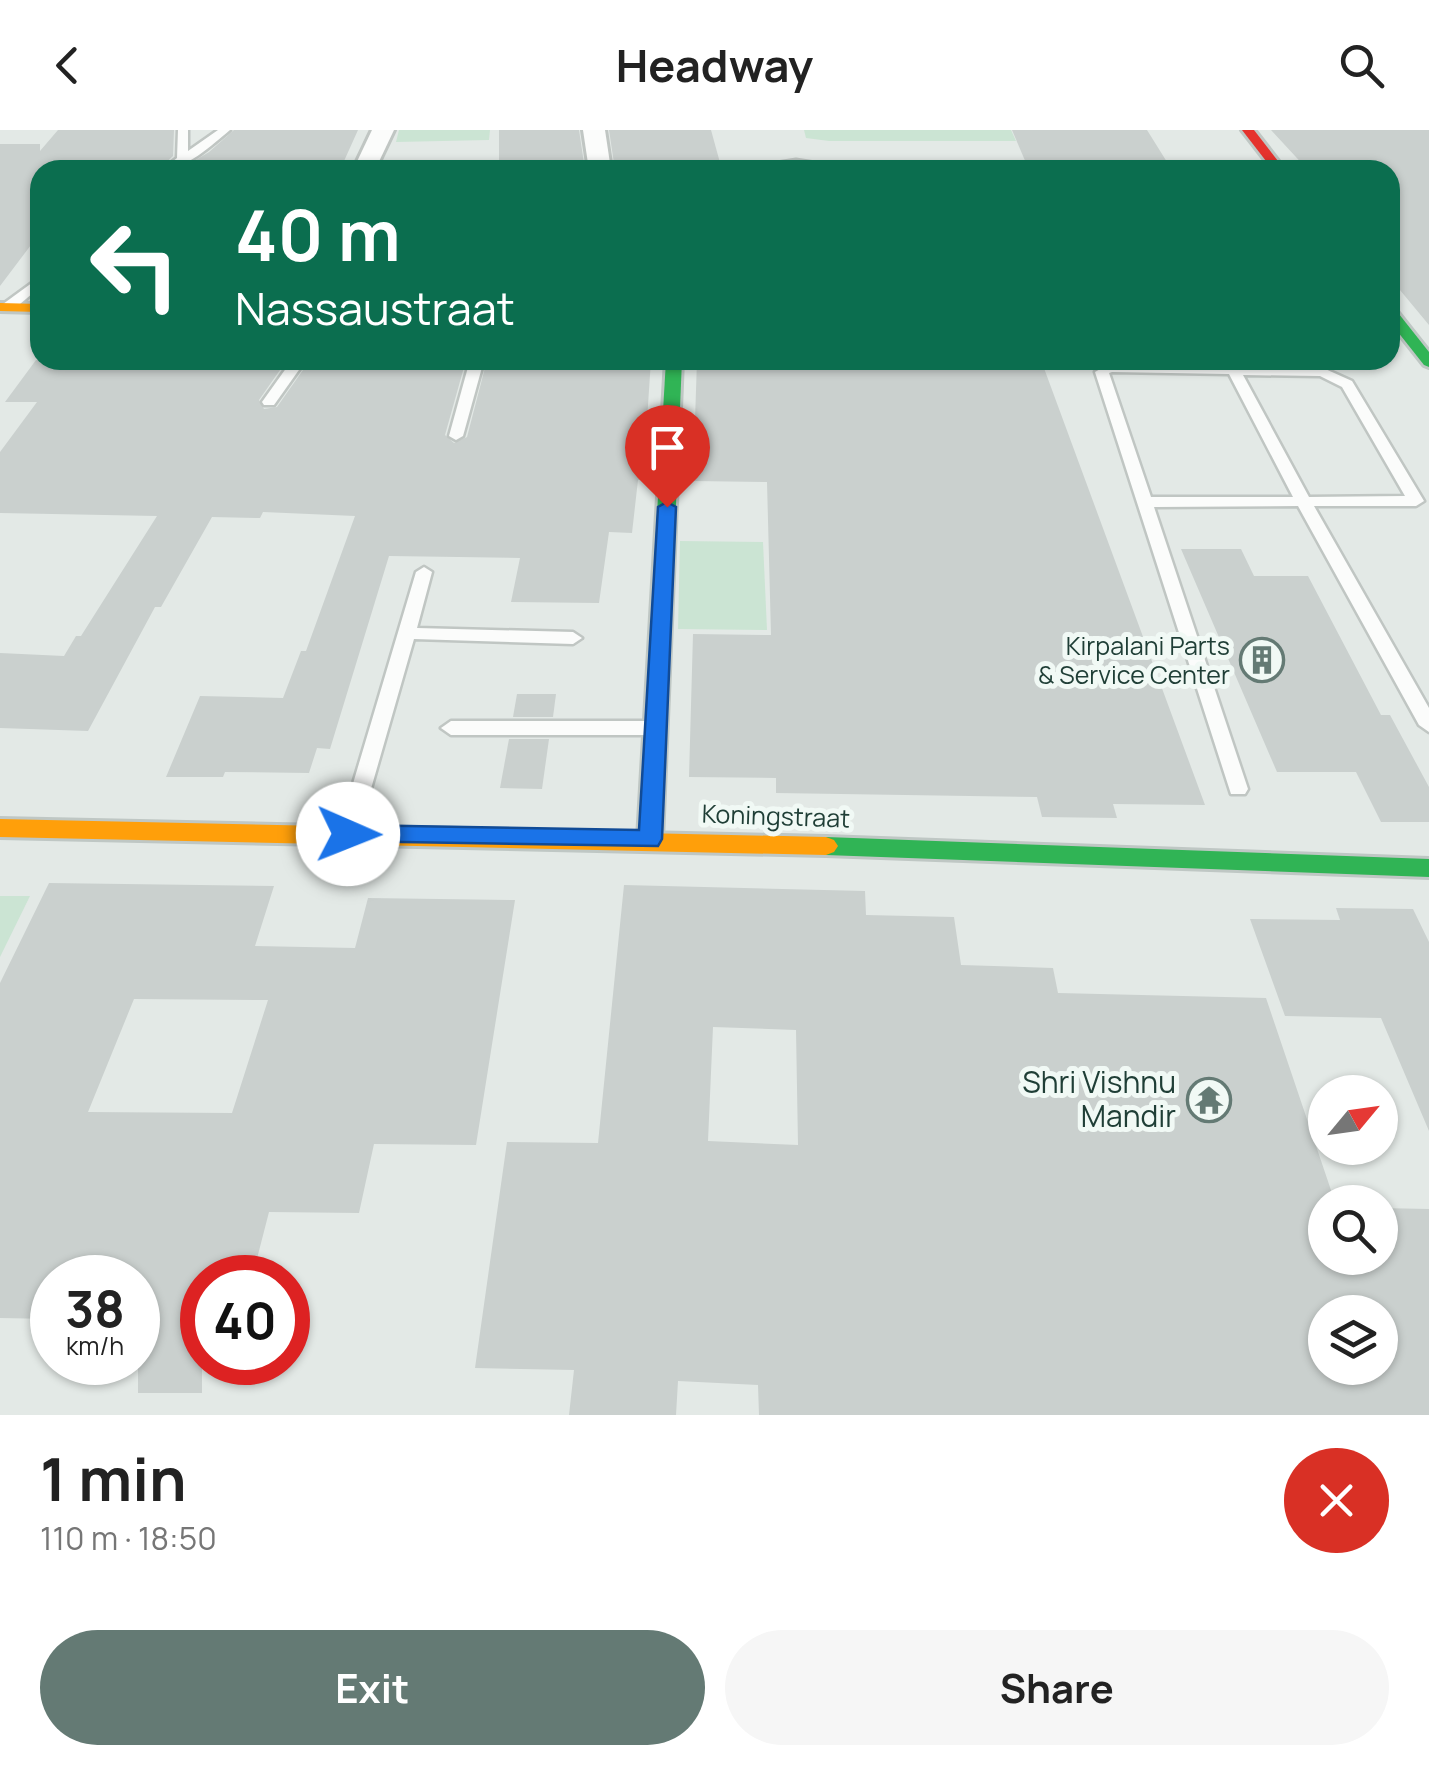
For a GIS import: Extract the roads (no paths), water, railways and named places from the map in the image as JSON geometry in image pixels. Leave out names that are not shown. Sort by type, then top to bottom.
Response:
[{"type":"street","points":[[369,160],[383,130]]},
{"type":"street","points":[[594,130],[598,160]]},
{"type":"street","points":[[1248,130],[1271,160]]},
{"type":"street","points":[[4,307],[30,308]]},
{"type":"street","points":[[1400,325],[1429,331]]},
{"type":"street","points":[[1400,330],[1429,362]]},
{"type":"street","points":[[650,839],[674,370]]},
{"type":"street","name":"Koningstraat","points":[[0,828],[650,839],[1429,868]]},
{"type":"lane","points":[[182,160],[183,130]]},
{"type":"lane","points":[[182,160],[225,130]]},
{"type":"lane","points":[[4,307],[30,288]]},
{"type":"lane","points":[[270,402],[292,370]]},
{"type":"lane","points":[[456,436],[474,370]]},
{"type":"lane","points":[[1105,370],[1102,372],[1238,788]]},
{"type":"lane","points":[[1423,501],[1348,384],[1322,372],[1234,370],[1429,724]]},
{"type":"lane","points":[[1145,502],[1423,501]]},
{"type":"lane","points":[[348,834],[424,572]]},
{"type":"lane","points":[[406,632],[573,638]]},
{"type":"lane","points":[[452,728],[656,728]]},
{"type":"place","name":"Kirpalani Parts & Service Center","points":[[1262,660]]},
{"type":"place","name":"Shri Vishnu Mandir","points":[[1209,1100]]}]
